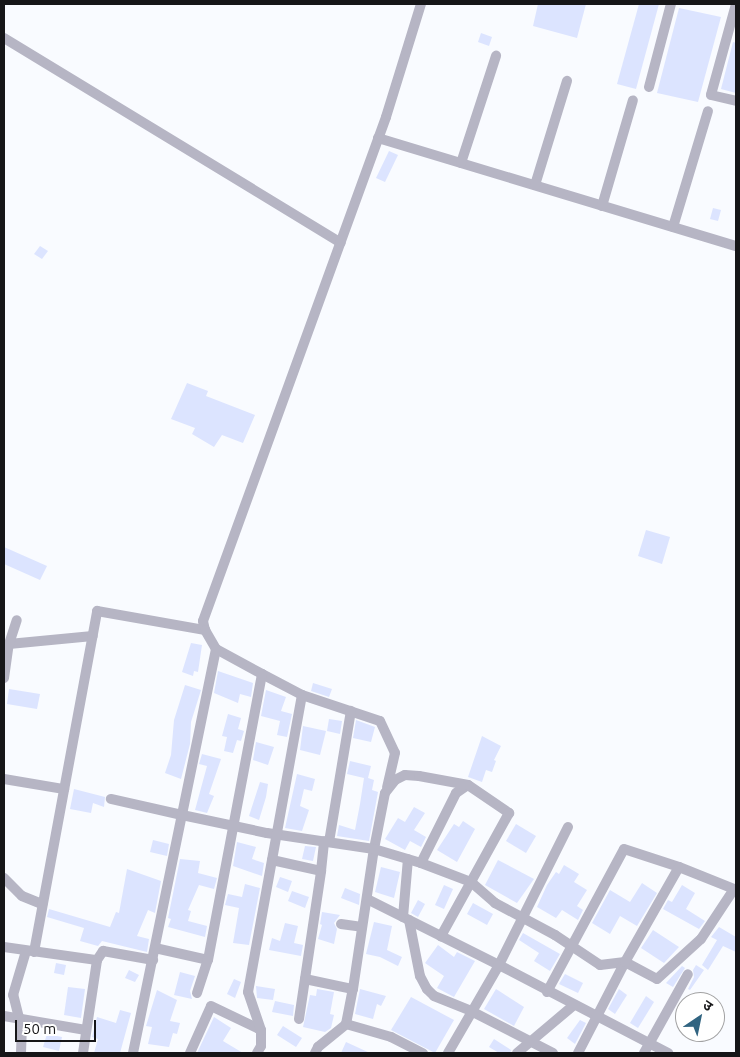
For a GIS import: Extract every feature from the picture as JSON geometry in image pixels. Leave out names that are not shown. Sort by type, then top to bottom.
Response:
[{"type":"street","points":[[315,1053],[318,1047],[346,1024],[374,849],[385,793],[396,753],[380,722],[302,695],[216,650],[205,630],[203,621],[341,243],[378,138],[421,4]]},
{"type":"street","points":[[650,87],[671,4]]},
{"type":"street","points":[[736,4],[711,95],[736,101]]},
{"type":"street","points":[[4,38],[341,243]]},
{"type":"street","points":[[461,163],[496,56]]},
{"type":"street","points":[[535,185],[568,81]]},
{"type":"street","points":[[602,206],[633,100]]},
{"type":"street","points":[[673,227],[708,111]]},
{"type":"street","points":[[378,138],[673,227],[735,243]]},
{"type":"street","points":[[20,1053],[22,1030],[13,995],[30,951],[42,904],[97,611],[205,630]]},
{"type":"street","points":[[4,678],[9,644],[17,620]]},
{"type":"street","points":[[9,644],[92,636]]},
{"type":"street","points":[[134,1053],[216,650]]},
{"type":"street","points":[[197,993],[208,960],[235,826],[262,674]]},
{"type":"street","points":[[257,1053],[261,1046],[261,1030],[248,992],[302,695]]},
{"type":"street","points":[[299,1018],[321,871],[351,711]]},
{"type":"street","points":[[385,793],[395,780],[406,775],[468,785],[509,813],[441,936]]},
{"type":"street","points":[[4,779],[64,789]]},
{"type":"street","points":[[421,863],[456,793],[468,785]]},
{"type":"street","points":[[111,799],[276,834],[374,849],[421,863],[470,882],[495,902],[571,944],[600,965],[625,962],[657,979],[701,939],[735,889],[679,867],[624,849],[571,944],[547,992]]},
{"type":"street","points":[[448,1053],[499,965],[568,827]]},
{"type":"street","points":[[408,859],[406,919],[420,976],[427,989],[434,996],[471,1011],[553,1053]]},
{"type":"street","points":[[272,860],[321,871]]},
{"type":"street","points":[[578,1053],[625,962],[679,867]]},
{"type":"street","points":[[4,878],[22,896],[42,904]]},
{"type":"street","points":[[367,899],[668,1053]]},
{"type":"street","points":[[341,924],[362,927]]},
{"type":"street","points":[[4,947],[97,960]]},
{"type":"street","points":[[155,948],[208,960]]},
{"type":"street","points":[[83,1053],[96,983],[97,960],[103,951],[153,960]]},
{"type":"street","points":[[644,1053],[688,974]]},
{"type":"street","points":[[305,979],[353,989]]},
{"type":"street","points":[[517,1053],[574,1005]]},
{"type":"street","points":[[190,1053],[211,1006],[261,1030]]},
{"type":"street","points":[[4,1016],[86,1030]]},
{"type":"street","points":[[346,1024],[391,1036],[423,1053]]},
{"type":"building","points":[[538,4],[586,4],[577,38],[533,26]]},
{"type":"building","points":[[639,4],[659,4],[636,89],[617,84]]},
{"type":"building","points":[[679,8],[721,17],[698,102],[657,93]]},
{"type":"building","points":[[481,33],[492,37],[489,46],[478,42]]},
{"type":"building","points":[[733,42],[736,43],[736,93],[721,89]]},
{"type":"building","points":[[389,151],[398,155],[385,182],[376,178]]},
{"type":"building","points":[[713,208],[721,210],[718,221],[710,219]]},
{"type":"building","points":[[40,246],[48,251],[42,259],[34,254]]},
{"type":"building","points":[[187,383],[208,391],[206,396],[255,415],[243,443],[222,435],[214,447],[192,434],[195,428],[171,419]]},
{"type":"building","points":[[646,530],[670,537],[662,564],[638,556]]},
{"type":"building","points":[[4,547],[47,566],[40,580],[4,564]]},
{"type":"building","points":[[191,643],[202,645],[198,672],[194,671],[193,676],[182,672]]},
{"type":"building","points":[[218,671],[253,683],[251,697],[240,694],[238,703],[214,693]]},
{"type":"building","points":[[313,683],[332,689],[329,697],[311,691]]},
{"type":"building","points":[[185,685],[201,690],[191,722],[190,744],[181,779],[165,773],[171,755],[174,720]]},
{"type":"building","points":[[9,689],[40,694],[37,709],[7,704]]},
{"type":"building","points":[[266,690],[286,697],[281,711],[292,714],[287,737],[277,735],[280,721],[261,716]]},
{"type":"building","points":[[228,714],[241,718],[238,729],[244,731],[241,741],[237,740],[233,753],[224,751],[227,737],[222,736]]},
{"type":"building","points":[[329,719],[342,721],[340,734],[327,731]]},
{"type":"building","points":[[356,720],[375,727],[371,742],[353,738]]},
{"type":"building","points":[[303,726],[326,731],[320,755],[300,750]]},
{"type":"building","points":[[482,736],[501,746],[494,760],[496,761],[492,772],[486,770],[482,782],[468,777]]},
{"type":"building","points":[[256,742],[274,747],[268,765],[253,760]]},
{"type":"building","points":[[202,754],[221,759],[209,794],[214,796],[207,813],[195,810],[207,766],[199,764]]},
{"type":"building","points":[[350,761],[371,766],[368,778],[374,780],[372,790],[378,792],[369,841],[337,836],[339,825],[355,830],[360,804],[364,778],[347,774]]},
{"type":"building","points":[[297,774],[315,779],[312,791],[304,789],[300,806],[309,810],[302,831],[285,828]]},
{"type":"building","points":[[260,782],[268,784],[259,820],[249,816]]},
{"type":"building","points":[[74,789],[105,797],[104,807],[93,803],[91,813],[70,809]]},
{"type":"building","points":[[414,807],[425,813],[414,830],[426,837],[421,847],[410,841],[405,850],[385,839],[398,818],[405,822]]},
{"type":"building","points":[[463,821],[475,829],[457,862],[437,850],[454,824],[459,827]]},
{"type":"building","points":[[516,824],[536,836],[526,853],[506,841]]},
{"type":"building","points":[[153,840],[169,844],[167,856],[150,852]]},
{"type":"building","points":[[237,842],[256,847],[252,859],[264,863],[262,876],[233,866]]},
{"type":"building","points":[[305,846],[316,847],[313,861],[302,859]]},
{"type":"building","points":[[180,859],[200,861],[198,873],[217,878],[214,889],[199,885],[188,910],[191,911],[188,921],[207,926],[205,937],[168,927],[171,919],[168,918]]},
{"type":"building","points":[[498,860],[534,879],[517,903],[485,885]]},
{"type":"building","points":[[564,865],[579,874],[574,882],[587,890],[577,906],[583,910],[578,920],[562,910],[556,918],[537,907],[547,885],[556,872],[559,874]]},
{"type":"building","points":[[381,867],[400,872],[394,898],[375,892]]},
{"type":"building","points":[[127,869],[161,881],[155,913],[148,910],[137,936],[149,939],[147,952],[102,941],[98,946],[80,941],[84,928],[47,917],[49,909],[110,927],[116,912],[119,913]]},
{"type":"building","points":[[280,877],[292,881],[288,892],[276,887]]},
{"type":"building","points":[[642,883],[657,893],[637,926],[620,916],[610,934],[592,923],[610,890],[630,902]]},
{"type":"building","points":[[245,884],[260,888],[249,945],[233,943],[239,908],[225,905],[228,894],[242,897]]},
{"type":"building","points":[[444,885],[453,889],[444,909],[435,905]]},
{"type":"building","points":[[682,885],[695,893],[686,909],[705,921],[699,929],[663,909],[668,900],[672,902]]},
{"type":"building","points":[[345,888],[360,894],[359,905],[341,898]]},
{"type":"building","points":[[292,891],[309,897],[305,908],[288,901]]},
{"type":"building","points":[[418,900],[425,904],[418,917],[411,913]]},
{"type":"building","points":[[473,903],[493,914],[487,925],[467,914]]},
{"type":"building","points":[[322,912],[340,915],[334,923],[337,929],[334,944],[318,939],[322,925],[320,924]]},
{"type":"building","points":[[374,922],[392,926],[387,950],[402,957],[398,966],[380,957],[366,954]]},
{"type":"building","points":[[285,923],[298,926],[294,943],[303,945],[301,956],[269,950],[272,938],[280,941]]},
{"type":"building","points":[[719,927],[736,937],[736,952],[723,946],[708,970],[702,965],[717,940],[711,937]]},
{"type":"building","points":[[653,930],[679,947],[664,963],[641,948]]},
{"type":"building","points":[[523,933],[560,954],[550,971],[534,961],[539,953],[519,940]]},
{"type":"building","points":[[438,945],[454,957],[457,952],[475,961],[454,997],[437,988],[444,976],[425,963]]},
{"type":"building","points":[[56,963],[66,965],[64,975],[54,973]]},
{"type":"building","points":[[696,965],[704,970],[690,990],[688,989],[694,977],[693,970]]},
{"type":"building","points":[[682,966],[685,968],[673,987],[666,983]]},
{"type":"building","points":[[129,970],[139,975],[135,982],[125,978]]},
{"type":"building","points":[[180,972],[195,976],[190,991],[192,999],[174,995]]},
{"type":"building","points":[[565,974],[583,983],[578,993],[559,984]]},
{"type":"building","points":[[234,979],[241,982],[235,998],[227,994]]},
{"type":"building","points":[[256,986],[275,989],[273,1000],[257,998]]},
{"type":"building","points":[[68,987],[85,989],[81,1018],[64,1015]]},
{"type":"building","points":[[317,989],[334,992],[330,1014],[334,1015],[331,1028],[325,1032],[303,1027],[310,995],[316,996]]},
{"type":"building","points":[[360,989],[386,996],[381,1006],[377,1004],[373,1019],[355,1014]]},
{"type":"building","points":[[496,989],[524,1007],[514,1026],[484,1009]]},
{"type":"building","points":[[619,989],[627,995],[615,1014],[608,1009]]},
{"type":"building","points":[[157,990],[177,1000],[170,1021],[180,1023],[177,1034],[173,1033],[169,1047],[148,1044],[152,1027],[146,1026]]},
{"type":"building","points":[[646,996],[654,1002],[638,1028],[630,1023]]},
{"type":"building","points":[[411,997],[454,1020],[435,1053],[391,1030]]},
{"type":"building","points":[[275,1001],[294,1005],[293,1016],[272,1012]]},
{"type":"building","points":[[120,1010],[131,1013],[120,1053],[94,1053],[98,1039],[92,1037],[97,1017],[116,1023]]},
{"type":"building","points":[[214,1017],[231,1028],[223,1041],[243,1053],[197,1053]]},
{"type":"building","points":[[580,1020],[586,1023],[575,1044],[567,1038]]},
{"type":"building","points":[[283,1026],[302,1038],[296,1047],[277,1035]]},
{"type":"building","points":[[47,1034],[62,1037],[59,1051],[43,1047]]},
{"type":"building","points":[[494,1039],[511,1050],[510,1053],[499,1053],[489,1047]]},
{"type":"building","points":[[346,1042],[370,1053],[341,1053]]}]
